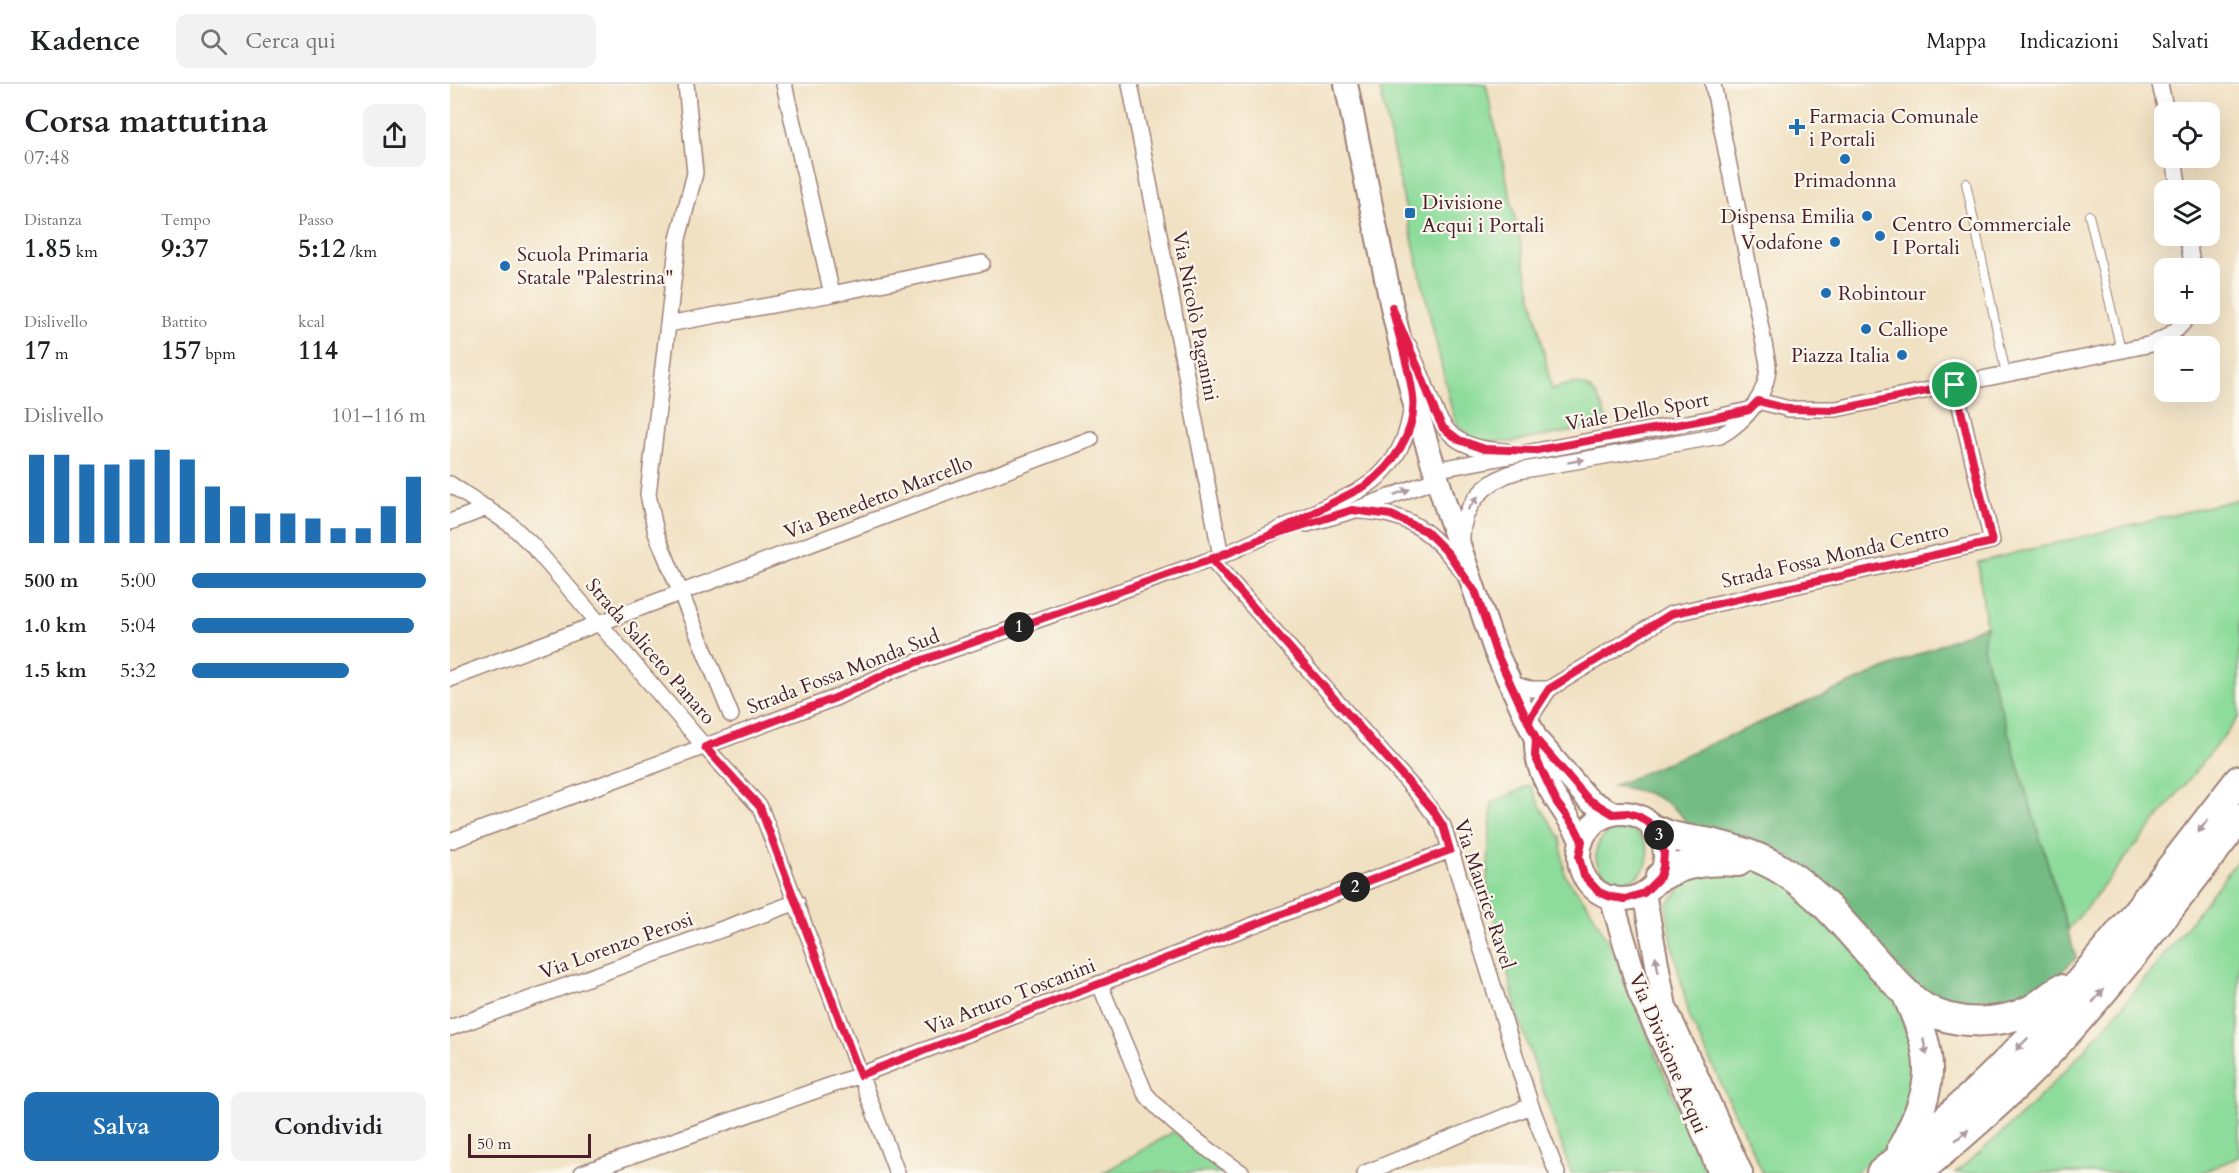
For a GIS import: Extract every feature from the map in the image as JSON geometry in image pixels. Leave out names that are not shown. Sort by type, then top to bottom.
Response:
[{"type":"highway","points":[[1897,1170],[2047,1019],[2239,780]]},
{"type":"highway","points":[[1897,1170],[1989,1113],[2069,1031],[2132,957],[2239,819]]},
{"type":"highway","points":[[1656,830],[1669,837],[1737,850],[1772,863],[1788,873],[1826,907],[1905,992],[1924,1008],[1942,1017],[1969,1021],[1995,1020],[2015,1016],[2031,1009],[2089,969]]},
{"type":"highway","points":[[1652,885],[1680,866],[1704,861],[1772,863]]},
{"type":"highway","points":[[1897,1170],[1924,1101],[1929,1065],[1923,1036],[1905,992]]},
{"type":"main road","points":[[1346,84],[1413,398],[1495,650],[1533,732],[1588,799],[1613,814]]},
{"type":"main road","points":[[1533,732],[1535,756],[1545,780],[1582,841]]},
{"type":"main road","points":[[1628,813],[1648,822],[1656,830],[1664,852],[1663,867],[1652,885],[1625,899],[1599,892],[1584,876],[1579,857],[1582,841],[1594,823],[1613,814],[1628,813]]},
{"type":"main road","name":"Via Divisione Acqui","points":[[1652,885],[1665,1007],[1741,1173]]},
{"type":"main road","name":"Via Divisione Acqui","points":[[1611,897],[1640,994],[1695,1112],[1720,1173]]},
{"type":"street","points":[[686,84],[695,173],[678,239],[648,494],[656,532],[731,715]]},
{"type":"street","points":[[784,84],[832,294]]},
{"type":"street","name":"Via Nicolò Paganini","points":[[1130,84],[1216,558]]},
{"type":"street","name":"Viale Dello Sport","points":[[1463,557],[1461,534],[1467,511],[1495,480],[1518,471],[1720,436],[1737,424],[1754,406],[1766,385],[1768,364],[1713,84]]},
{"type":"street","points":[[2160,84],[2164,102]]},
{"type":"street","points":[[668,324],[832,294],[982,263]]},
{"type":"street","name":"Viale Dello Sport","points":[[1392,307],[1443,428],[1459,440],[1485,449],[1532,451]]},
{"type":"street","name":"Viale Dello Sport","points":[[1436,474],[1532,451],[1708,419],[1754,406],[1836,410],[2152,344],[2170,336],[2184,324]]},
{"type":"street","name":"Strada Fossa Monda Centro","points":[[1533,732],[1530,718],[1549,689],[1671,614],[1992,542],[1955,385]]},
{"type":"street","name":"Strada Fossa Monda Sud","points":[[450,841],[835,698],[894,670],[1216,558],[1266,537],[1339,501],[1380,476],[1404,442],[1410,423],[1413,398]]},
{"type":"street","name":"Via Benedetto Marcello","points":[[450,679],[1091,439]]},
{"type":"street","name":"Strada Fossa Monda Sud","points":[[1266,537],[1352,510],[1436,474]]},
{"type":"street","name":"Strada Saliceto Panaro","points":[[450,484],[511,525],[532,545],[705,747],[760,807],[897,1173]]},
{"type":"street","points":[[450,522],[487,508]]},
{"type":"street","points":[[1352,510],[1391,515],[1426,531],[1448,553],[1476,593]]},
{"type":"street","name":"Via Maurice Ravel","points":[[1216,558],[1432,809],[1443,826],[1532,1106],[1557,1173]]},
{"type":"street","points":[[1508,682],[1529,689],[1549,689]]},
{"type":"street","name":"Via Arturo Toscanini","points":[[582,1173],[860,1075],[1450,850]]},
{"type":"street","name":"Via Lorenzo Perosi","points":[[450,1028],[797,902]]},
{"type":"street","points":[[1100,985],[1145,1094],[1156,1108],[1173,1122],[1242,1173]]},
{"type":"street","points":[[1365,1173],[1532,1106]]},
{"type":"lane","points":[[1966,183],[2006,374]]},
{"type":"lane","points":[[2089,214],[2121,350]]},
{"type":"green space","points":[[1379,84],[1486,84],[1552,390],[1563,385],[1575,384],[1590,389],[1600,401],[1607,425],[1512,442],[1478,441],[1458,426],[1452,411],[1409,225]]},
{"type":"green space","points":[[2239,499],[2239,717],[2068,930],[1983,649],[1986,625],[1978,562]]},
{"type":"green space","points":[[1986,625],[1983,649],[2076,958],[2032,1000],[1968,1013],[1938,1002],[1917,987],[1815,878],[1773,846],[1739,836],[1689,828],[1676,810],[1657,797],[1613,786]]},
{"type":"green space","points":[[1530,785],[1560,837],[1565,876],[1590,908],[1611,948],[1706,1173],[1571,1173],[1518,1016],[1487,884],[1492,803]]},
{"type":"green space","points":[[1622,829],[1632,831],[1640,837],[1646,845],[1648,855],[1646,865],[1640,873],[1632,879],[1622,881],[1612,879],[1604,873],[1598,865],[1596,855],[1598,845],[1604,837],[1612,831]]},
{"type":"green space","points":[[2239,858],[2239,1157],[2200,1173],[1955,1173],[1996,1139],[2071,1064],[2141,984]]},
{"type":"green space","points":[[1752,869],[1790,884],[1894,993],[1921,1078],[1897,1138],[1855,1173],[1763,1173],[1690,1018],[1673,948],[1666,906],[1688,879],[1689,870]]},
{"type":"green space","points":[[1173,1132],[1231,1173],[1103,1173]]},
{"type":"place","name":"Farmacia Comunale i Portali","points":[[1797,127]]},
{"type":"place","name":"Primadonna","points":[[1845,159]]},
{"type":"place","name":"Divisione Acqui i Portali","points":[[1410,213]]},
{"type":"place","name":"Dispensa Emilia","points":[[1867,216]]},
{"type":"place","name":"Centro Commerciale I Portali","points":[[1880,236]]},
{"type":"place","name":"Vodafone","points":[[1835,242]]},
{"type":"place","name":"Scuola Primaria Statale \"Palestrina\"","points":[[505,266]]},
{"type":"place","name":"Robintour","points":[[1826,293]]},
{"type":"place","name":"Calliope","points":[[1866,329]]},
{"type":"place","name":"Piazza Italia","points":[[1902,355]]},
{"type":"route","points":[[1955,385],[1836,410],[1789,409],[1758,401],[1749,410],[1532,451],[1485,449],[1459,440],[1443,428],[1392,307],[1413,398],[1410,423],[1404,442],[1395,457],[1380,476],[1365,486],[1266,537],[1221,556],[894,670],[835,698],[705,747],[760,807],[774,838],[860,1075],[1450,850],[1443,826],[1432,809],[1211,559],[1266,537],[1352,510],[1375,512],[1391,515],[1426,531],[1438,541],[1462,570],[1476,593],[1508,682],[1536,739],[1535,756],[1545,780],[1582,841],[1579,857],[1584,876],[1599,892],[1611,897],[1625,899],[1633,897],[1644,893],[1660,877],[1665,859],[1663,844],[1656,830],[1648,822],[1628,813],[1613,814],[1596,805],[1564,773],[1536,739],[1529,724],[1542,698],[1549,689],[1671,614],[1992,542],[1955,385]]}]
